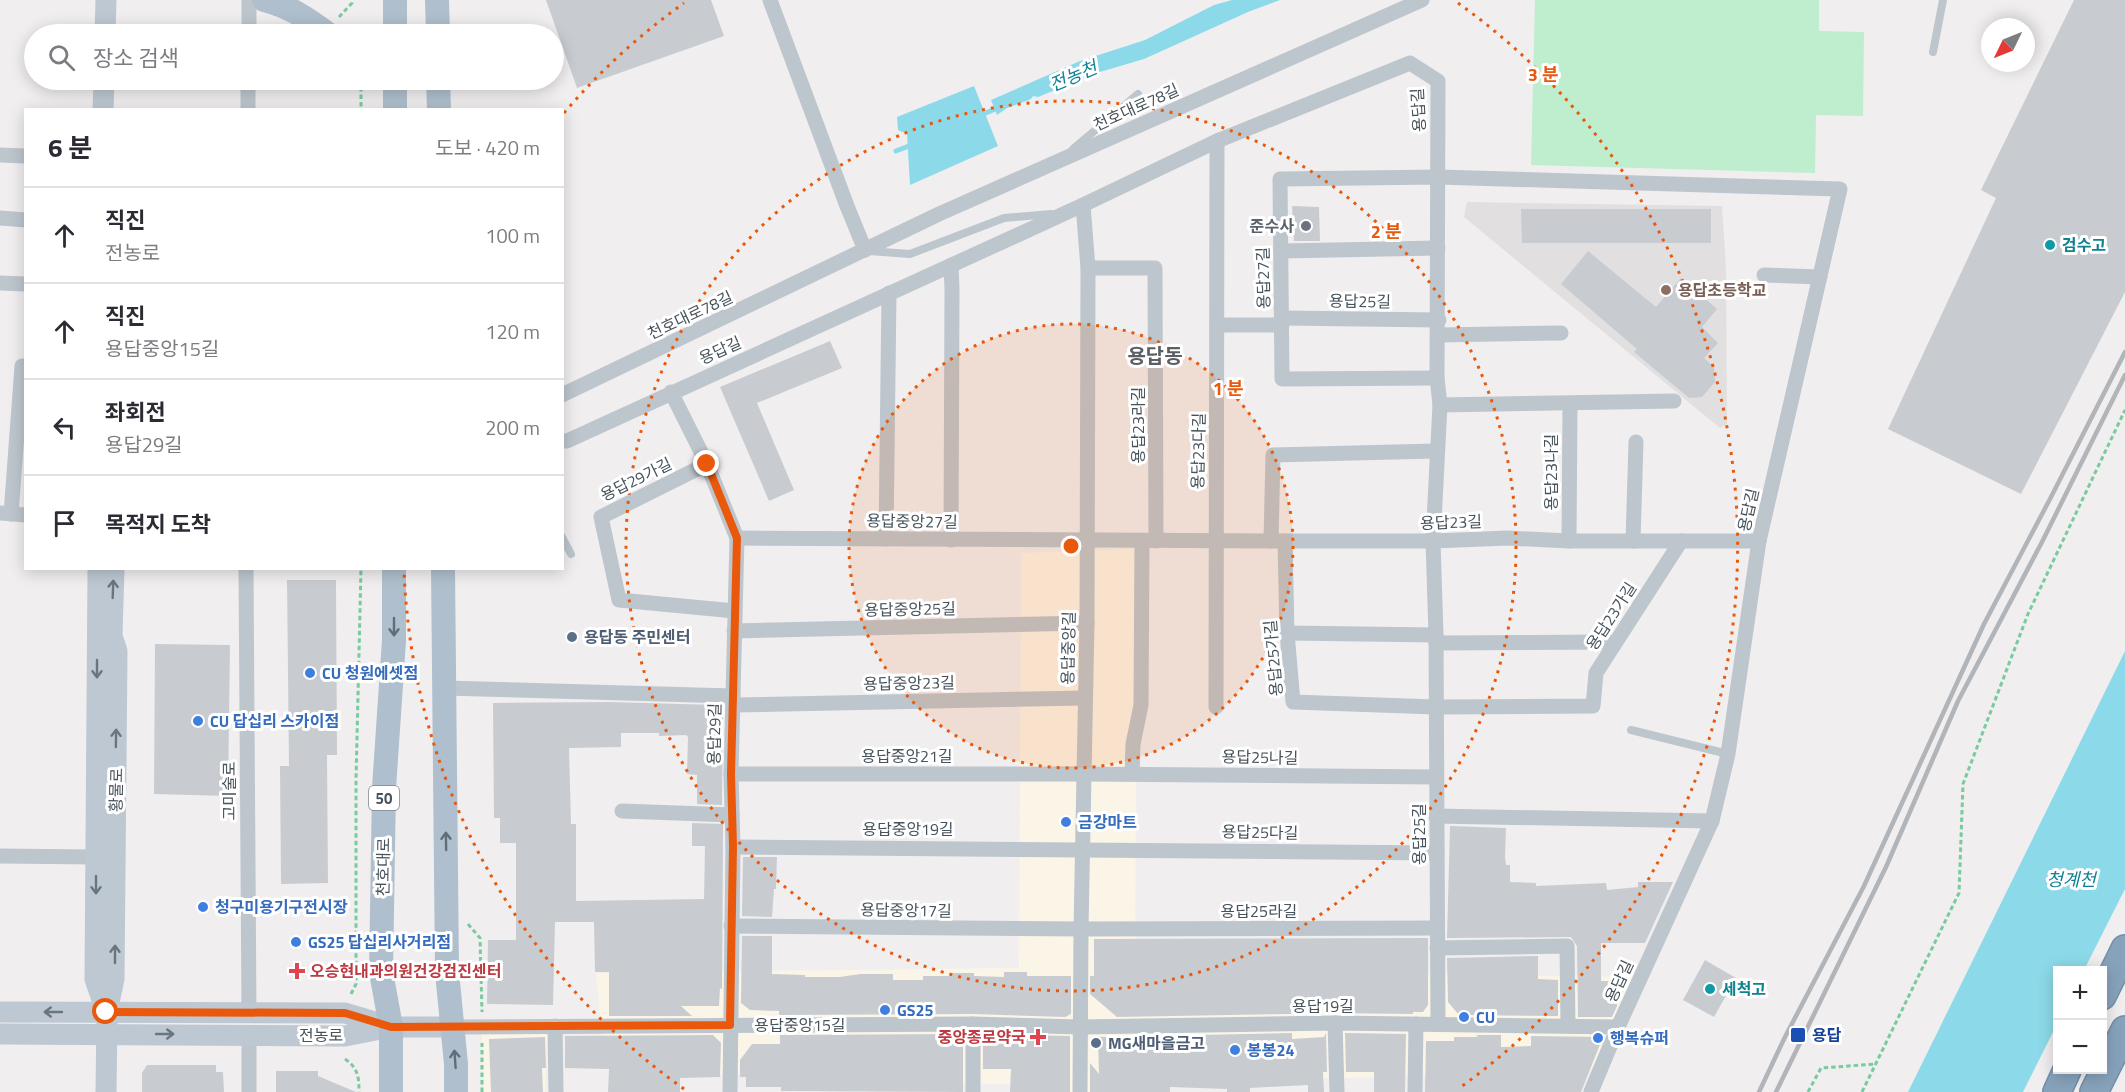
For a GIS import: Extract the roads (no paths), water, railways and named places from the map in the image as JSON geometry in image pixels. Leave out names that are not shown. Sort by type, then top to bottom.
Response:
[{"type":"highway","points":[[2107,987],[2125,949]]},
{"type":"highway","points":[[2094,1092],[2125,1030]]},
{"type":"highway","points":[[2057,1092],[2065,1074]]},
{"type":"main road","points":[[264,0],[291,9],[319,24]]},
{"type":"main road","points":[[395,0],[395,24]]},
{"type":"main road","points":[[438,0],[438,24]]},
{"type":"main road","points":[[438,90],[439,108]]},
{"type":"main road","name":"천호대로","points":[[391,1092],[391,1027],[381,972],[384,789],[394,640],[394,570]]},
{"type":"main road","points":[[443,570],[447,972],[456,1065],[456,1092]]},
{"type":"street","points":[[105,24],[106,0]]},
{"type":"street","points":[[249,0],[249,24]]},
{"type":"street","points":[[770,0],[865,250]]},
{"type":"street","name":"천호대로78길","points":[[564,394],[939,214],[1422,0]]},
{"type":"street","name":"용답길","points":[[564,442],[1083,205],[1217,141],[1410,63],[1438,81],[1438,177],[1840,189],[1759,541],[1728,754],[1712,821],[1618,1027],[1591,1092]]},
{"type":"street","points":[[103,108],[104,90]]},
{"type":"street","points":[[248,90],[248,108]]},
{"type":"street","name":"용답23다길","points":[[1215,541],[1218,325],[1217,141]]},
{"type":"street","points":[[0,155],[24,156]]},
{"type":"street","name":"용답25길","points":[[1438,177],[1437,378],[1440,405],[1433,541],[1436,639],[1438,1024]]},
{"type":"street","name":"용답27길","points":[[1437,378],[1282,379],[1280,179],[1438,177]]},
{"type":"street","name":"용답중앙길","points":[[1080,1092],[1079,1027],[1087,623],[1088,268],[1083,205]]},
{"type":"street","points":[[0,218],[24,220]]},
{"type":"street","points":[[1281,251],[1438,248]]},
{"type":"street","points":[[951,265],[951,540]]},
{"type":"street","name":"용답23라길","points":[[1088,268],[1155,268],[1149,541]]},
{"type":"street","points":[[1764,275],[1820,278]]},
{"type":"street","points":[[0,283],[24,284]]},
{"type":"street","points":[[886,539],[889,293]]},
{"type":"street","points":[[1218,325],[1282,322]]},
{"type":"street","name":"용답25길","points":[[1282,322],[1561,333]]},
{"type":"street","points":[[12,514],[21,366],[24,366]]},
{"type":"street","name":"용답29길","points":[[671,392],[707,464],[737,538],[731,774],[733,846],[730,1092]]},
{"type":"street","points":[[1440,405],[1674,401]]},
{"type":"street","name":"용답23나길","points":[[1569,542],[1570,404]]},
{"type":"street","points":[[1633,541],[1636,442]]},
{"type":"street","points":[[1278,541],[1273,455],[1437,451]]},
{"type":"street","name":"용답29가길","points":[[707,464],[601,517],[619,600],[735,611]]},
{"type":"street","name":"용답중앙27길","points":[[737,538],[1086,541]]},
{"type":"street","name":"용답23길","points":[[1086,541],[1433,541],[1508,538],[1569,542],[1759,541]]},
{"type":"street","points":[[1132,774],[1133,744],[1141,705],[1149,541]]},
{"type":"street","points":[[1215,541],[1216,706]]},
{"type":"street","name":"용답25가길","points":[[1278,541],[1293,702],[1436,707]]},
{"type":"street","name":"용답23가길","points":[[1436,707],[1593,706],[1596,673],[1681,541]]},
{"type":"street","name":"황물로","points":[[101,570],[95,979],[106,1012]]},
{"type":"street","name":"황물로","points":[[101,570],[112,636],[117,651],[114,980],[106,1012],[106,1092]]},
{"type":"street","name":"고미술로","points":[[246,570],[249,1013]]},
{"type":"street","name":"용답중앙25길","points":[[734,631],[1087,623]]},
{"type":"street","points":[[1287,633],[1436,639],[1616,642]]},
{"type":"street","name":"용답중앙23길","points":[[444,688],[733,700],[1086,698]]},
{"type":"street","name":"용답중앙21길","points":[[731,774],[1084,774]]},
{"type":"street","name":"용답25나길","points":[[1084,774],[1436,777]]},
{"type":"street","points":[[622,812],[732,815]]},
{"type":"street","points":[[1436,816],[1712,821]]},
{"type":"street","name":"용답중앙19길","points":[[733,846],[1082,848]]},
{"type":"street","name":"용답25다길","points":[[1082,848],[1437,853]]},
{"type":"street","points":[[0,856],[96,857]]},
{"type":"street","name":"용답중앙17길","points":[[731,926],[1081,929]]},
{"type":"street","name":"용답25라길","points":[[1081,929],[1437,928]]},
{"type":"street","points":[[1437,948],[1567,946],[1568,1026]]},
{"type":"street","name":"전농로","points":[[0,1012],[345,1013],[391,1027]]},
{"type":"street","points":[[1335,1023],[1337,1092]]},
{"type":"street","name":"용답19길","points":[[1079,1027],[1335,1023],[1618,1027]]},
{"type":"street","points":[[973,1024],[973,1092]]},
{"type":"street","name":"용답중앙15길","points":[[391,1027],[973,1024],[1079,1027]]},
{"type":"street","points":[[1415,1092],[1416,1024]]},
{"type":"street","points":[[555,1026],[555,1092]]},
{"type":"street","name":"전농로","points":[[0,1034],[345,1036],[391,1027]]},
{"type":"street","points":[[249,1035],[249,1092]]},
{"type":"lane","points":[[1933,52],[1943,0]]},
{"type":"lane","points":[[1061,160],[1138,94]]},
{"type":"lane","points":[[865,250],[910,254],[1004,218],[1065,213]]},
{"type":"lane","points":[[564,541],[571,554]]},
{"type":"lane","points":[[1631,730],[1728,754]]},
{"type":"water","points":[[1232,0],[1280,0],[1144,59],[1100,72],[1038,97],[1033,96],[997,115],[991,100],[1080,61],[1145,40],[1214,5]]},
{"type":"water","points":[[974,86],[998,146],[910,185],[907,134],[898,130],[897,117]]},
{"type":"water","name":"청계천","points":[[2125,651],[2125,889],[2086,966],[2053,966],[2053,1032],[2023,1092],[1908,1092]]},
{"type":"waterway","name":"전농천","points":[[981,115],[1000,107]]},
{"type":"waterway","name":"전농천","points":[[896,151],[914,144]]},
{"type":"railway","points":[[1759,1092],[1785,1037],[1864,886],[1984,624],[2125,352]]},
{"type":"railway","points":[[1776,1092],[1886,867],[1958,701],[2042,542],[2125,375]]},
{"type":"place","name":"준수사","points":[[1306,226]]},
{"type":"place","name":"검수고","points":[[2050,245]]},
{"type":"place","name":"용답초등학교","points":[[1666,290]]},
{"type":"place","name":"용답동 주민센터","points":[[572,637]]},
{"type":"place","name":"CU 청원에셋점","points":[[310,673]]},
{"type":"place","name":"CU 답십리 스카이점","points":[[198,721]]},
{"type":"place","name":"금강마트","points":[[1066,822]]},
{"type":"place","name":"청구미용기구전시장","points":[[203,907]]},
{"type":"place","name":"GS25 답십리사거리점","points":[[296,942]]},
{"type":"place","name":"오승현내과의원건강검진센터","points":[[297,971]]},
{"type":"place","name":"세척고","points":[[1710,989]]},
{"type":"place","name":"GS25","points":[[885,1010]]},
{"type":"place","name":"CU","points":[[1464,1017]]},
{"type":"place","name":"용답","points":[[1798,1035]]},
{"type":"place","name":"중앙종로약국","points":[[1038,1037]]},
{"type":"place","name":"행복슈퍼","points":[[1598,1038]]},
{"type":"place","name":"MG새마을금고","points":[[1096,1043]]},
{"type":"place","name":"봉봉24","points":[[1235,1050]]},
{"type":"district","name":"용답동","points":[[1155,355]]}]
